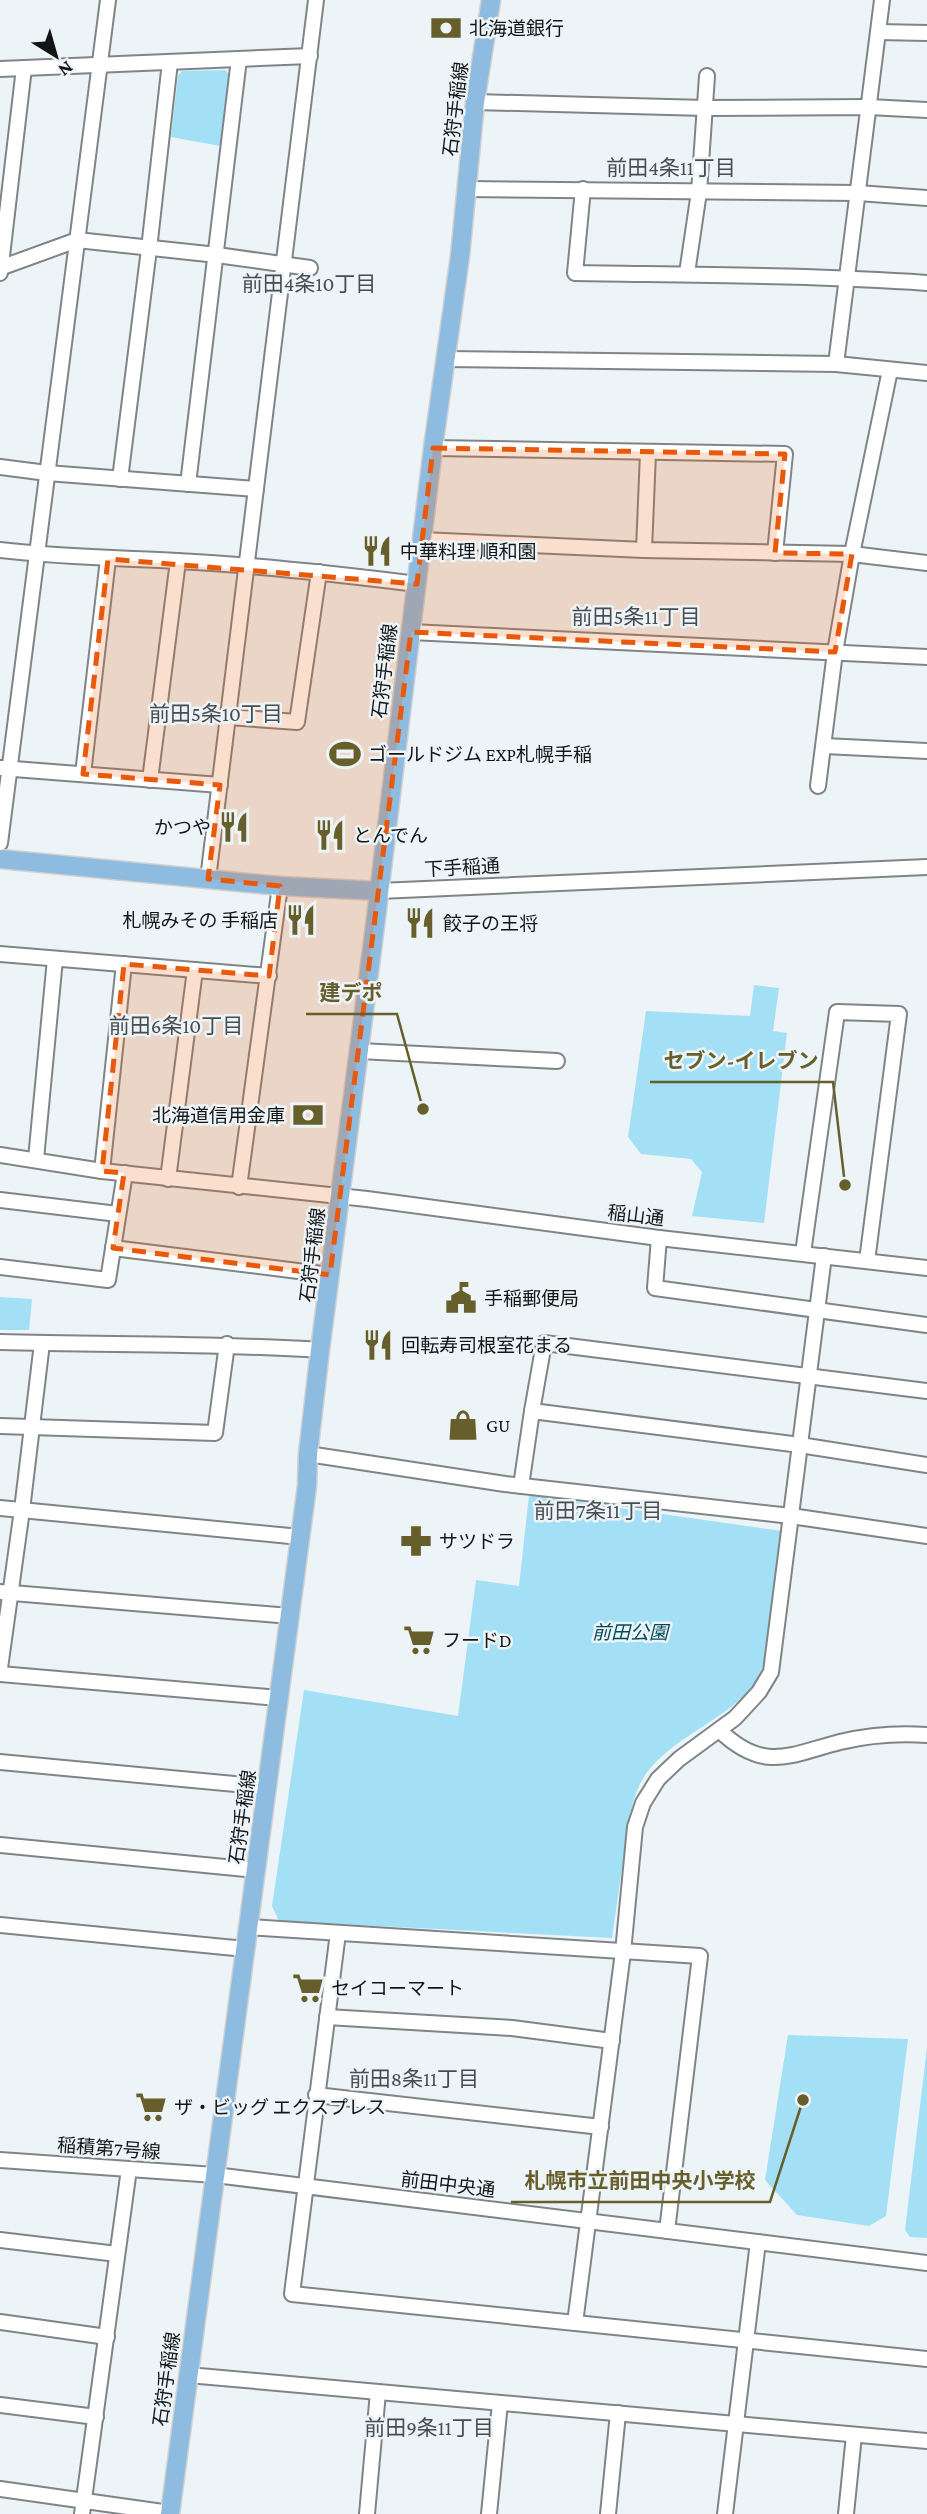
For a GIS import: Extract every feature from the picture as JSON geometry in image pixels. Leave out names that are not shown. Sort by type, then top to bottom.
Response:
[{"type":"main road","name":"石狩手稲線","points":[[170,2514],[307,1486],[320,1350],[433,448],[460,256],[475,102],[491,0]]},
{"type":"main road","name":"下手稲通","points":[[0,859],[280,886],[379,891]]},
{"type":"street","points":[[0,843],[5,768],[37,554],[108,0]]},
{"type":"street","points":[[208,879],[316,0]]},
{"type":"street","points":[[836,364],[882,0]]},
{"type":"street","points":[[878,32],[927,33]]},
{"type":"street","points":[[0,69],[310,56]]},
{"type":"street","points":[[188,484],[239,59]]},
{"type":"street","points":[[120,479],[170,62]]},
{"type":"street","points":[[24,68],[0,269],[76,240],[310,268]]},
{"type":"street","points":[[687,273],[699,192],[707,76]]},
{"type":"street","points":[[475,102],[927,110]]},
{"type":"street","points":[[466,189],[858,193],[927,198]]},
{"type":"street","points":[[583,189],[575,273],[687,273],[927,283]]},
{"type":"street","points":[[445,359],[836,364],[927,373]]},
{"type":"street","points":[[818,786],[835,652],[890,369]]},
{"type":"street","points":[[433,448],[785,454],[775,552]]},
{"type":"street","points":[[644,550],[648,453]]},
{"type":"street","points":[[0,467],[256,489]]},
{"type":"street","points":[[422,540],[644,550],[852,554],[927,563]]},
{"type":"street","points":[[0,550],[319,572],[417,584]]},
{"type":"street","points":[[83,774],[108,559]]},
{"type":"street","points":[[150,780],[178,561]]},
{"type":"street","points":[[228,717],[297,722],[319,572]]},
{"type":"street","points":[[411,632],[927,657]]},
{"type":"street","points":[[824,746],[927,751]]},
{"type":"street","points":[[5,768],[220,785]]},
{"type":"street","name":"下手稲通","points":[[379,891],[927,867]]},
{"type":"street","points":[[239,1187],[280,886]]},
{"type":"street","points":[[0,954],[269,975]]},
{"type":"street","points":[[36,1159],[55,959]]},
{"type":"street","points":[[102,1171],[124,964]]},
{"type":"street","points":[[168,1179],[195,970]]},
{"type":"street","points":[[803,1253],[837,1012],[899,1014],[867,1261]]},
{"type":"street","points":[[359,1051],[557,1061]]},
{"type":"street","name":"稲山通","points":[[0,1155],[102,1171],[927,1268]]},
{"type":"street","points":[[0,1267],[108,1280],[125,1173]]},
{"type":"street","points":[[0,1200],[118,1214]]},
{"type":"street","points":[[659,1238],[655,1288],[927,1325]]},
{"type":"street","points":[[113,1248],[330,1275]]},
{"type":"street","points":[[575,2323],[623,1952],[635,1827],[643,1803],[658,1779],[679,1759],[735,1718],[759,1692],[771,1672],[824,1256]]},
{"type":"street","points":[[0,1342],[227,1344],[320,1350]]},
{"type":"street","points":[[0,1668],[5,1592],[22,1510],[42,1343]]},
{"type":"street","points":[[521,1486],[544,1343],[927,1391]]},
{"type":"street","points":[[0,1426],[215,1433],[227,1344]]},
{"type":"street","points":[[532,1411],[800,1445],[927,1465]]},
{"type":"street","points":[[308,1454],[521,1486],[791,1516],[927,1536]]},
{"type":"street","points":[[0,1508],[300,1537]]},
{"type":"street","points":[[5,1592],[290,1616]]},
{"type":"street","points":[[0,1674],[279,1698]]},
{"type":"street","points":[[719,1730],[731,1741],[764,1758],[790,1757],[870,1736],[902,1733],[927,1735]]},
{"type":"street","points":[[0,1762],[267,1787]]},
{"type":"street","points":[[0,1845],[256,1870]]},
{"type":"street","points":[[0,1925],[245,1949]]},
{"type":"street","points":[[248,1927],[700,1956],[667,2231]]},
{"type":"street","points":[[338,1933],[292,2294],[927,2359]]},
{"type":"street","points":[[327,2017],[512,2028],[612,2041]]},
{"type":"street","points":[[316,2095],[601,2127]]},
{"type":"street","name":"稲積第7号線","points":[[0,2160],[215,2175]]},
{"type":"street","points":[[83,2507],[129,2169]]},
{"type":"street","name":"前田中央通","points":[[215,2175],[927,2263]]},
{"type":"street","points":[[0,2240],[117,2255]]},
{"type":"street","points":[[725,2514],[758,2242]]},
{"type":"street","points":[[0,2322],[107,2337]]},
{"type":"street","points":[[188,2375],[927,2441]]},
{"type":"street","points":[[367,2514],[378,2392]]},
{"type":"street","points":[[489,2514],[500,2403]]},
{"type":"street","points":[[0,2405],[96,2417]]},
{"type":"street","points":[[608,2514],[618,2413]]},
{"type":"street","points":[[846,2514],[854,2435]]},
{"type":"street","points":[[0,2489],[83,2507],[170,2514]]},
{"type":"highlighted area","points":[[433,448],[785,454],[775,553],[852,554],[835,652],[411,632],[330,1275],[113,1248],[124,1173],[102,1171],[124,964],[269,976],[280,886],[208,879],[220,785],[83,774],[108,559],[417,584]]},
{"type":"green space","points":[[225,70],[230,75],[220,146],[171,137],[178,76],[182,71]]},
{"type":"green space","points":[[754,985],[779,988],[773,1031],[787,1033],[764,1223],[692,1216],[702,1172],[691,1159],[641,1154],[628,1137],[646,1011],[750,1016]]},
{"type":"green space","points":[[0,1297],[32,1299],[29,1330],[0,1330]]},
{"type":"green space","name":"前田公園","points":[[529,1495],[782,1531],[774,1616],[761,1672],[743,1697],[728,1710],[662,1756],[639,1786],[628,1827],[612,1938],[279,1921],[272,1906],[304,1690],[458,1716],[476,1580],[519,1586]]},
{"type":"green space","points":[[788,2035],[908,2039],[886,2216],[869,2226],[797,2215],[765,2180]]},
{"type":"green space","points":[[927,2048],[927,2238],[910,2237],[905,2230]]},
{"type":"place","name":"北海道銀行","points":[[446,28]]},
{"type":"place","name":"中華料理 順和園","points":[[377,551]]},
{"type":"place","name":"ゴールドジム EXP札幌手稲","points":[[345,754]]},
{"type":"place","name":"かつや","points":[[234,827]]},
{"type":"place","name":"とんでん","points":[[330,835]]},
{"type":"place","name":"札幌みその 手稲店","points":[[301,920]]},
{"type":"place","name":"餃子の王将","points":[[420,923]]},
{"type":"place","name":"建デポ","points":[[423,1109]]},
{"type":"place","name":"北海道信用金庫","points":[[308,1115]]},
{"type":"place","name":"セブン-イレブン","points":[[845,1185]]},
{"type":"place","name":"手稲郵便局","points":[[461,1298]]},
{"type":"place","name":"回転寿司根室花まる","points":[[378,1345]]},
{"type":"place","name":"GU","points":[[463,1425]]},
{"type":"place","name":"サツドラ","points":[[416,1541]]},
{"type":"place","name":"フードD","points":[[419,1640]]},
{"type":"place","name":"セイコーマート","points":[[308,1988]]},
{"type":"place","name":"札幌市立前田中央小学校","points":[[803,2100]]},
{"type":"place","name":"ザ・ビッグ エクスプレス","points":[[151,2107]]},
{"type":"district","name":"前田4条11丁目","points":[[671,168]]},
{"type":"district","name":"前田4条10丁目","points":[[309,284]]},
{"type":"district","name":"前田5条11丁目","points":[[636,617]]},
{"type":"district","name":"前田5条10丁目","points":[[216,714]]},
{"type":"district","name":"前田6条10丁目","points":[[176,1026]]},
{"type":"district","name":"前田7条11丁目","points":[[598,1511]]},
{"type":"district","name":"前田8条11丁目","points":[[414,2079]]},
{"type":"district","name":"前田9条11丁目","points":[[429,2428]]}]
